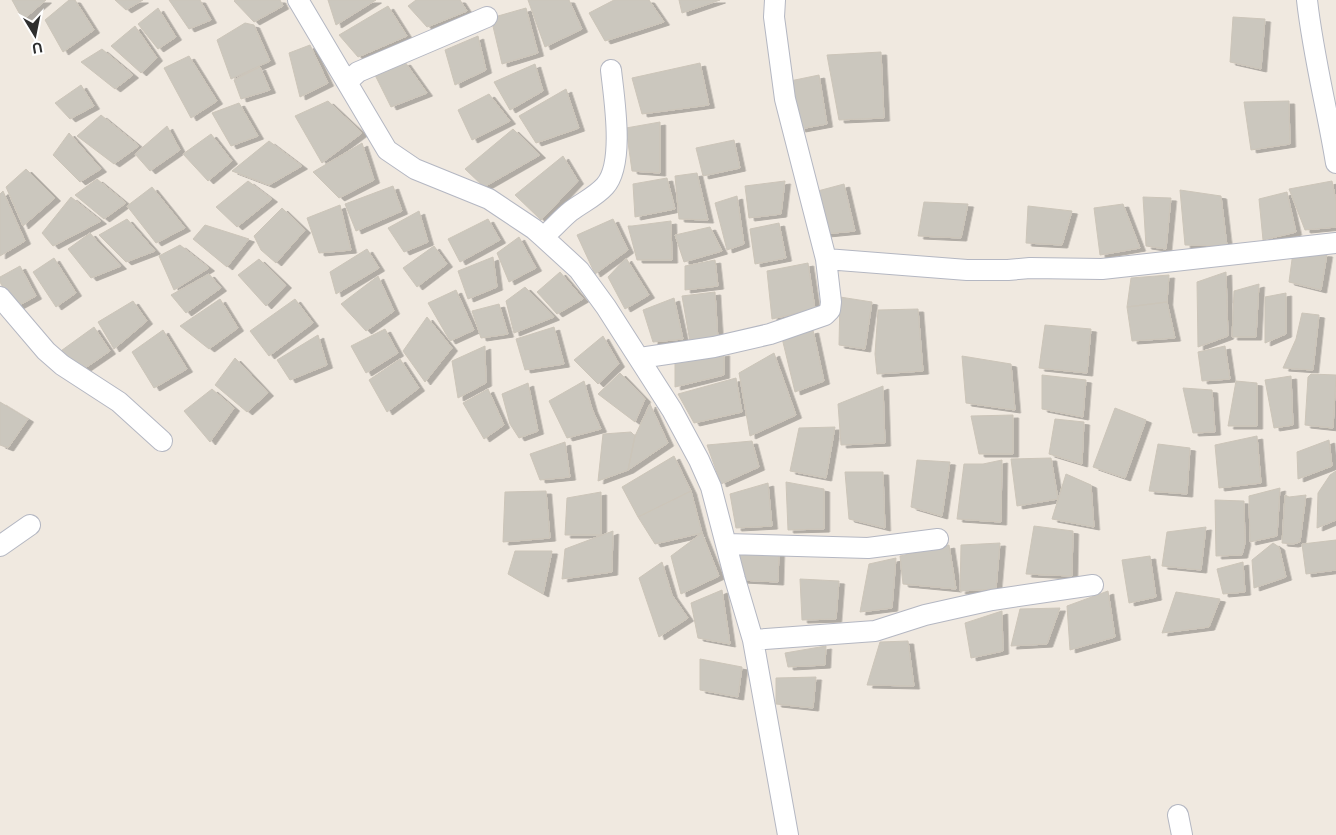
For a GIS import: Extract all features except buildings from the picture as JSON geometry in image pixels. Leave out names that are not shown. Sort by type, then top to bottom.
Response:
[{"type":"street","points":[[298,0],[387,150],[415,169],[489,199],[543,237],[579,270],[640,358],[672,410],[699,460],[710,487],[753,640],[788,835]]},
{"type":"street","points":[[640,358],[724,345],[770,334],[825,315],[830,310],[831,302],[826,259],[786,99],[774,17],[775,0]]},
{"type":"street","points":[[1307,0],[1316,68],[1328,112],[1336,163]]},
{"type":"street","points":[[347,82],[358,72],[487,16]]},
{"type":"street","points":[[543,237],[571,211],[594,196],[607,184],[613,168],[618,135],[611,70]]},
{"type":"street","points":[[826,259],[967,270],[1023,268],[1102,270],[1336,243]]},
{"type":"street","points":[[0,296],[46,351],[62,365],[118,402],[162,442]]},
{"type":"street","points":[[0,546],[30,525]]},
{"type":"street","points":[[726,544],[868,548],[938,539]]},
{"type":"street","points":[[753,640],[875,631],[925,615],[992,600],[1093,585]]},
{"type":"street","points":[[1178,815],[1182,835]]}]
